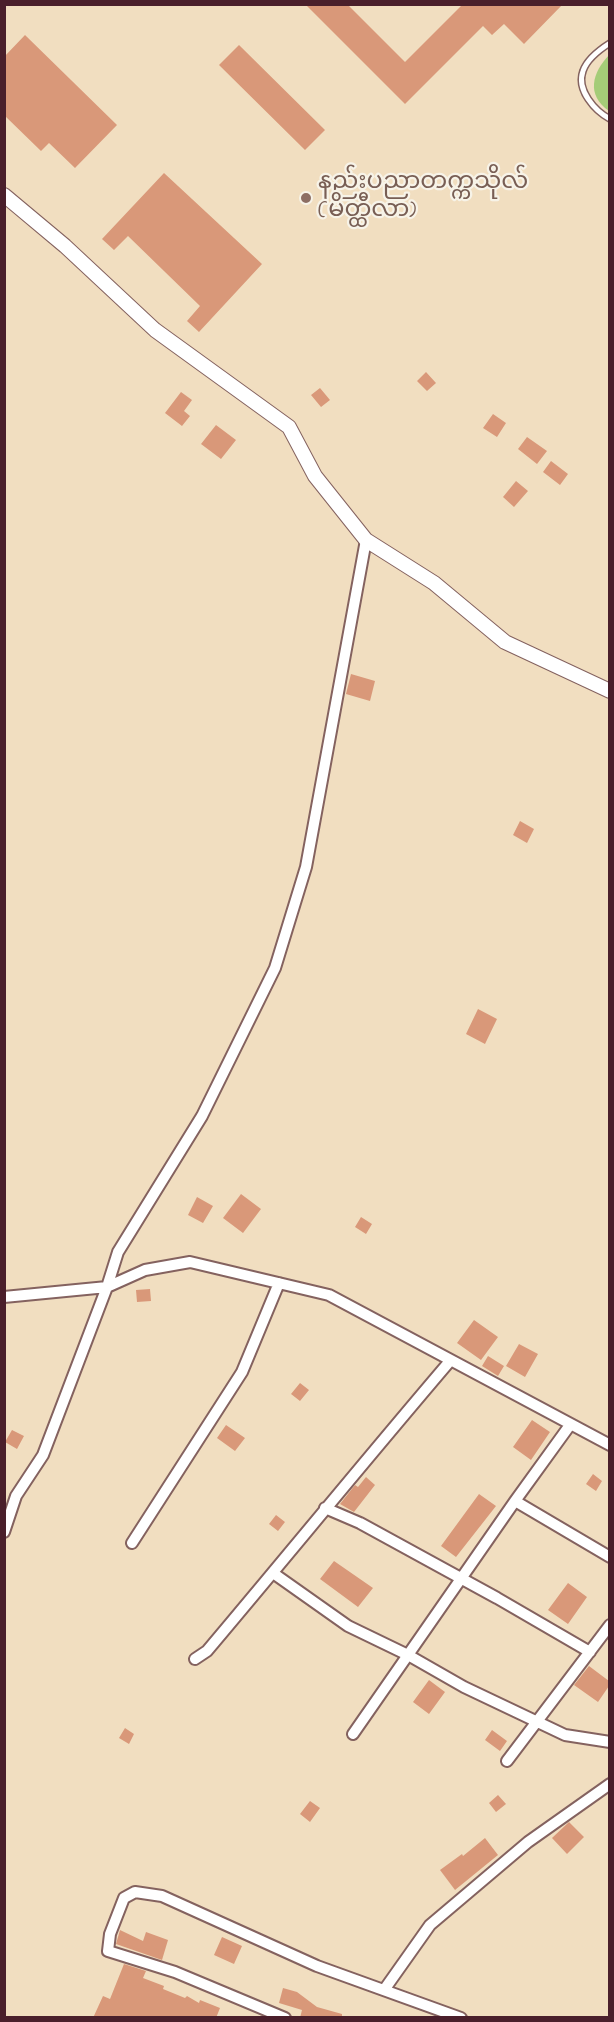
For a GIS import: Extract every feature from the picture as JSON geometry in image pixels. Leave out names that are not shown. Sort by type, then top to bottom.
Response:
[{"type":"street","points":[[4,195],[65,246],[154,330],[289,427],[315,476],[366,540],[434,583],[505,642],[609,691]]},
{"type":"street","points":[[4,1532],[16,1496],[43,1455],[107,1287],[118,1252],[202,1116],[275,968],[306,867],[366,540]]},
{"type":"street","points":[[4,1297],[107,1287],[145,1270],[190,1262],[329,1295],[609,1445]]},
{"type":"street","points":[[132,1543],[242,1372],[279,1283]]},
{"type":"street","points":[[195,1659],[207,1651],[450,1361]]},
{"type":"street","points":[[353,1734],[514,1501],[570,1425]]},
{"type":"street","points":[[514,1501],[609,1557]]},
{"type":"street","points":[[325,1508],[360,1523],[590,1652]]},
{"type":"street","points":[[273,1573],[348,1626],[408,1655],[464,1687],[565,1735],[609,1742]]},
{"type":"street","points":[[507,1761],[609,1625]]},
{"type":"street","points":[[384,1990],[430,1925],[528,1842],[609,1784]]},
{"type":"street","points":[[285,2018],[174,1972],[108,1951],[110,1934],[124,1898],[135,1892],[162,1896],[317,1966],[461,2018]]},
{"type":"lane","points":[[609,43],[596,52],[582,72],[584,92],[598,112],[609,119]]},
{"type":"green space","points":[[609,55],[609,111],[597,98],[594,84],[595,76]]},
{"type":"building","points":[[305,4],[347,4],[405,62],[463,4],[563,4],[524,44],[504,24],[492,35],[483,26],[405,104]]},
{"type":"building","points":[[25,35],[117,125],[75,168],[49,143],[41,151],[4,115],[4,57]]},
{"type":"building","points":[[239,45],[325,130],[305,150],[219,65]]},
{"type":"building","points":[[164,173],[262,264],[199,332],[187,321],[200,306],[128,236],[114,250],[102,239]]},
{"type":"building","points":[[426,372],[436,383],[427,391],[417,381]]},
{"type":"building","points":[[320,388],[330,400],[321,407],[311,395]]},
{"type":"building","points":[[181,392],[192,400],[184,411],[190,416],[182,426],[165,413]]},
{"type":"building","points":[[493,414],[506,423],[497,437],[483,428]]},
{"type":"building","points":[[216,425],[236,440],[221,459],[201,444]]},
{"type":"building","points":[[527,437],[547,451],[537,464],[518,449]]},
{"type":"building","points":[[551,461],[568,474],[560,485],[543,472]]},
{"type":"building","points":[[516,481],[528,491],[514,507],[503,497]]},
{"type":"building","points":[[351,674],[375,681],[370,701],[346,694]]},
{"type":"building","points":[[520,821],[534,829],[527,843],[513,835]]},
{"type":"building","points":[[478,1009],[497,1019],[485,1044],[466,1034]]},
{"type":"building","points":[[241,1194],[261,1209],[243,1233],[223,1218]]},
{"type":"building","points":[[197,1197],[213,1206],[203,1223],[188,1215]]},
{"type":"building","points":[[361,1217],[372,1224],[366,1234],[355,1227]]},
{"type":"building","points":[[150,1289],[151,1301],[137,1302],[136,1290]]},
{"type":"building","points":[[474,1320],[498,1337],[481,1360],[457,1343]]},
{"type":"building","points":[[519,1344],[538,1354],[525,1377],[506,1366]]},
{"type":"building","points":[[488,1356],[504,1366],[498,1376],[482,1366]]},
{"type":"building","points":[[300,1383],[309,1390],[300,1401],[291,1394]]},
{"type":"building","points":[[532,1420],[550,1432],[531,1460],[513,1447]]},
{"type":"building","points":[[226,1425],[245,1438],[235,1451],[217,1438]]},
{"type":"building","points":[[12,1430],[24,1436],[17,1449],[5,1442]]},
{"type":"building","points":[[593,1474],[602,1481],[596,1491],[586,1484]]},
{"type":"building","points":[[366,1477],[375,1485],[354,1512],[340,1504],[355,1485],[358,1487]]},
{"type":"building","points":[[479,1494],[496,1506],[456,1557],[441,1546]]},
{"type":"building","points":[[276,1515],[285,1522],[278,1531],[269,1524]]},
{"type":"building","points":[[334,1561],[373,1588],[358,1607],[320,1579]]},
{"type":"building","points":[[568,1583],[587,1597],[568,1624],[548,1610]]},
{"type":"building","points":[[589,1666],[609,1681],[609,1686],[598,1702],[574,1685]]},
{"type":"building","points":[[429,1680],[445,1692],[429,1714],[413,1702]]},
{"type":"building","points":[[125,1728],[134,1734],[129,1744],[119,1738]]},
{"type":"building","points":[[492,1730],[507,1741],[500,1751],[485,1740]]},
{"type":"building","points":[[498,1795],[506,1804],[496,1812],[489,1803]]},
{"type":"building","points":[[310,1801],[320,1808],[310,1822],[300,1814]]},
{"type":"building","points":[[569,1822],[584,1837],[567,1854],[552,1838]]},
{"type":"building","points":[[485,1838],[498,1855],[455,1890],[440,1870],[462,1854],[463,1856]]},
{"type":"building","points":[[120,1930],[143,1941],[146,1932],[168,1940],[162,1960],[116,1944]]},
{"type":"building","points":[[222,1937],[242,1946],[234,1964],[214,1955]]},
{"type":"building","points":[[124,1964],[146,1971],[143,1978],[164,1986],[163,1989],[185,1998],[187,1996],[199,2003],[200,2000],[220,2008],[216,2018],[93,2018],[103,1996],[110,1999]]},
{"type":"building","points":[[283,1988],[297,1992],[317,2007],[342,2014],[342,2018],[300,2018],[302,2010],[279,2003]]},
{"type":"place","name":"နည်းပညာတက္ကသိုလ် (မိတ္ထီလာ)","points":[[306,198]]}]
